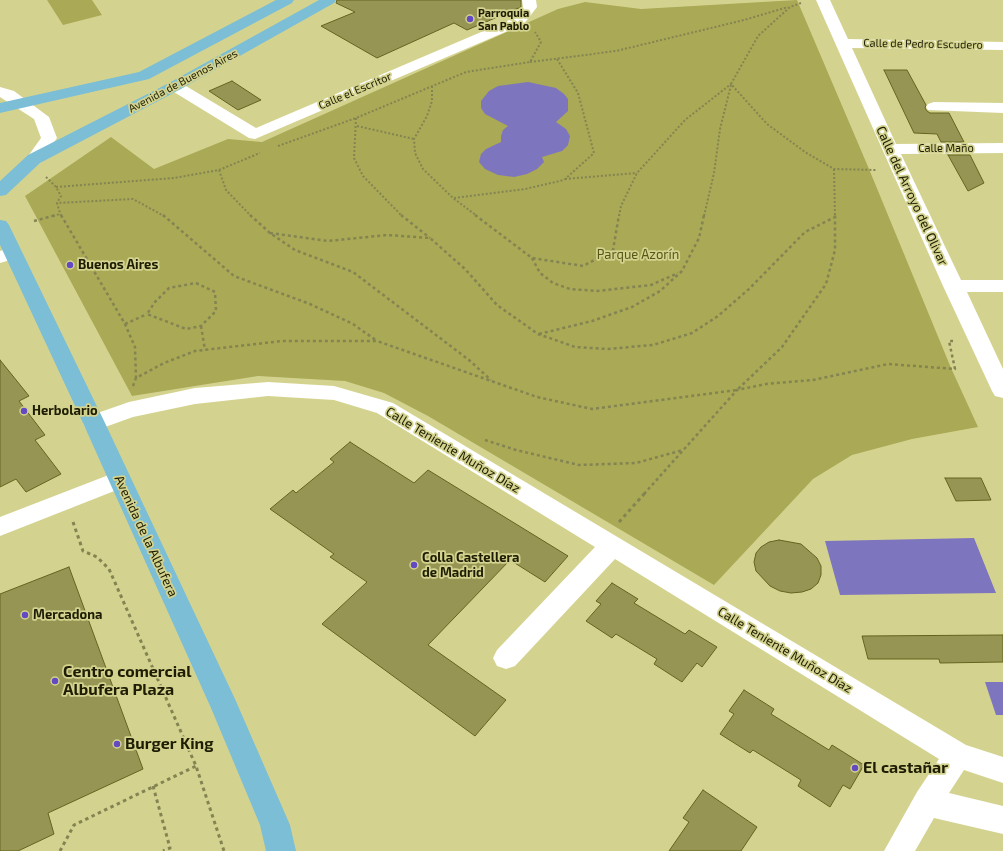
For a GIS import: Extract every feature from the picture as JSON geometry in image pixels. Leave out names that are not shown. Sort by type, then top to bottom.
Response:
[{"type":"main road","name":"Avenida de Buenos Aires","points":[[0,108],[144,76],[287,0]]},
{"type":"main road","name":"Avenida de Buenos Aires","points":[[0,191],[34,159],[175,86],[329,0]]},
{"type":"main road","name":"Avenida de la Albufera","points":[[0,225],[7,255],[94,423],[119,480],[226,708],[275,825],[281,851]]},
{"type":"street","name":"Calle el Escritor","points":[[175,86],[255,134],[519,21],[530,7],[530,0]]},
{"type":"street","name":"Calle del Arroyo del Olivar","points":[[823,0],[953,286],[1003,391]]},
{"type":"street","name":"Calle de Pedro Escudero","points":[[843,43],[1003,46]]},
{"type":"street","name":"Avenida de Buenos Aires","points":[[0,92],[8,94],[41,117],[49,138],[34,159]]},
{"type":"street","points":[[934,107],[1003,108]]},
{"type":"street","name":"Calle Maño","points":[[890,149],[1003,148]]},
{"type":"street","points":[[953,286],[1003,286]]},
{"type":"street","name":"Calle Teniente Muñoz Díaz","points":[[94,423],[129,410],[195,396],[268,389],[334,393],[385,408],[958,755],[1003,770]]},
{"type":"street","points":[[0,526],[119,480]]},
{"type":"street","points":[[506,658],[607,543]]},
{"type":"street","points":[[899,851],[927,802],[958,755]]},
{"type":"street","points":[[927,802],[1003,820]]},
{"type":"path","points":[[530,62],[616,51],[744,20],[790,7],[801,2]]},
{"type":"path","points":[[538,334],[592,321],[632,306],[660,291],[682,271],[699,238],[714,173],[720,129],[731,84],[758,36],[790,7]]},
{"type":"path","points":[[557,59],[578,93],[594,153],[564,180]]},
{"type":"path","points":[[731,84],[767,124],[805,152],[834,169],[876,170]]},
{"type":"path","points":[[532,258],[583,266],[614,250],[621,206],[637,173],[685,120],[731,84]]},
{"type":"path","points":[[432,86],[432,101],[428,116],[414,139],[415,153],[423,169],[453,198],[532,258],[540,273],[548,279],[570,289],[597,291],[651,285],[682,271]]},
{"type":"path","points":[[356,118],[357,126],[354,158],[364,176],[409,223],[430,238],[465,269],[497,305],[538,334],[575,347],[607,349],[653,345],[692,333],[718,316],[750,289],[805,232],[836,217]]},
{"type":"path","points":[[357,126],[414,139]]},
{"type":"path","points":[[607,543],[684,450],[737,390],[782,347],[826,284],[835,250],[836,217],[834,169]]},
{"type":"path","points":[[219,170],[226,190],[270,233],[295,250],[353,272],[469,360],[492,381]]},
{"type":"path","points":[[453,198],[525,189],[564,180],[637,173]]},
{"type":"path","points":[[44,176],[56,187],[61,196],[57,203],[60,214],[124,324],[135,347],[136,378],[131,392]]},
{"type":"path","points":[[57,203],[132,199],[162,214],[234,276],[310,304],[353,324],[377,341],[537,396],[592,409],[737,390],[766,384],[813,380],[888,364],[955,368],[949,341],[959,341]]},
{"type":"path","points":[[34,221],[60,214]]},
{"type":"path","points":[[270,233],[328,241],[387,234],[430,238]]},
{"type":"path","points":[[124,324],[147,314],[155,302],[169,288],[196,282],[215,292],[216,311],[200,326],[186,329],[147,314]]},
{"type":"path","points":[[200,326],[205,350]]},
{"type":"path","points":[[136,378],[164,363],[195,351],[282,341],[377,341]]},
{"type":"path","points":[[480,439],[516,450],[579,465],[636,463],[684,450]]},
{"type":"path","points":[[65,501],[83,551],[97,557],[109,569],[196,766],[224,851]]},
{"type":"path","points":[[60,851],[74,825],[196,766]]},
{"type":"path","points":[[153,786],[170,848],[163,851]]},
{"type":"green space","points":[[47,0],[92,0],[102,15],[63,25]]},
{"type":"green space","name":"Parque Azorín","points":[[797,0],[951,368],[978,427],[912,439],[852,455],[813,479],[714,585],[428,416],[384,393],[345,381],[258,376],[132,396],[25,196],[111,137],[154,169],[228,139],[262,142],[558,9],[585,2],[641,9]]},
{"type":"shaded area","points":[[528,82],[556,88],[568,99],[568,111],[556,122],[566,129],[570,136],[568,145],[562,151],[542,157],[544,162],[537,169],[527,174],[514,177],[498,175],[485,169],[479,162],[481,154],[486,149],[501,142],[503,130],[508,126],[485,114],[481,108],[481,101],[489,91],[498,86]]},
{"type":"shaded area","points":[[974,538],[996,593],[840,595],[825,541]]},
{"type":"shaded area","points":[[985,682],[1003,682],[1003,715],[996,715]]},
{"type":"building","points":[[337,0],[521,0],[521,7],[467,30],[454,23],[377,58],[321,26],[355,12],[336,3]]},
{"type":"building","points":[[884,70],[907,70],[926,105],[925,108],[927,111],[930,113],[949,113],[964,142],[941,142],[937,134],[914,133]]},
{"type":"building","points":[[232,81],[261,100],[238,110],[209,91]]},
{"type":"building","points":[[948,155],[970,155],[984,183],[968,191]]},
{"type":"building","points":[[0,360],[29,396],[19,401],[45,435],[35,440],[61,474],[26,492],[16,479],[0,487]]},
{"type":"building","points":[[350,442],[414,483],[428,470],[568,556],[545,582],[510,560],[428,645],[506,700],[475,736],[322,624],[367,582],[330,557],[334,554],[270,509],[293,490],[296,493],[334,462],[330,459]]},
{"type":"building","points":[[945,478],[981,478],[991,500],[956,501]]},
{"type":"building","points":[[779,540],[801,544],[817,558],[821,566],[821,575],[818,583],[811,589],[791,593],[780,591],[770,586],[756,571],[754,562],[756,553],[761,547],[769,542]]},
{"type":"building","name":"Centro comercial Albufera Plaza","points":[[69,567],[143,769],[48,813],[54,834],[18,851],[0,851],[0,594]]},
{"type":"building","points":[[612,583],[638,599],[634,603],[685,634],[689,630],[717,647],[702,667],[697,663],[682,682],[654,664],[657,659],[616,634],[612,638],[586,621],[601,604],[596,601]]},
{"type":"building","points":[[1003,635],[1003,662],[940,663],[939,659],[868,659],[862,636]]},
{"type":"building","points":[[744,690],[774,709],[771,714],[829,750],[832,745],[864,765],[850,789],[843,785],[830,807],[798,786],[801,780],[753,750],[750,753],[720,734],[734,714],[729,711]]},
{"type":"building","points":[[703,790],[757,827],[741,851],[669,851],[689,822],[683,818]]},
{"type":"place","name":"Parroquia San Pablo","points":[[470,19]]},
{"type":"place","name":"Buenos Aires","points":[[70,265]]},
{"type":"place","name":"Herbolario","points":[[24,411]]},
{"type":"place","name":"Colla Castellera de Madrid","points":[[414,565]]},
{"type":"place","name":"Mercadona","points":[[25,615]]},
{"type":"place","name":"Centro comercial Albufera Plaza","points":[[55,681]]},
{"type":"place","name":"Burger King","points":[[117,744]]},
{"type":"place","name":"El castañar","points":[[855,768]]}]
